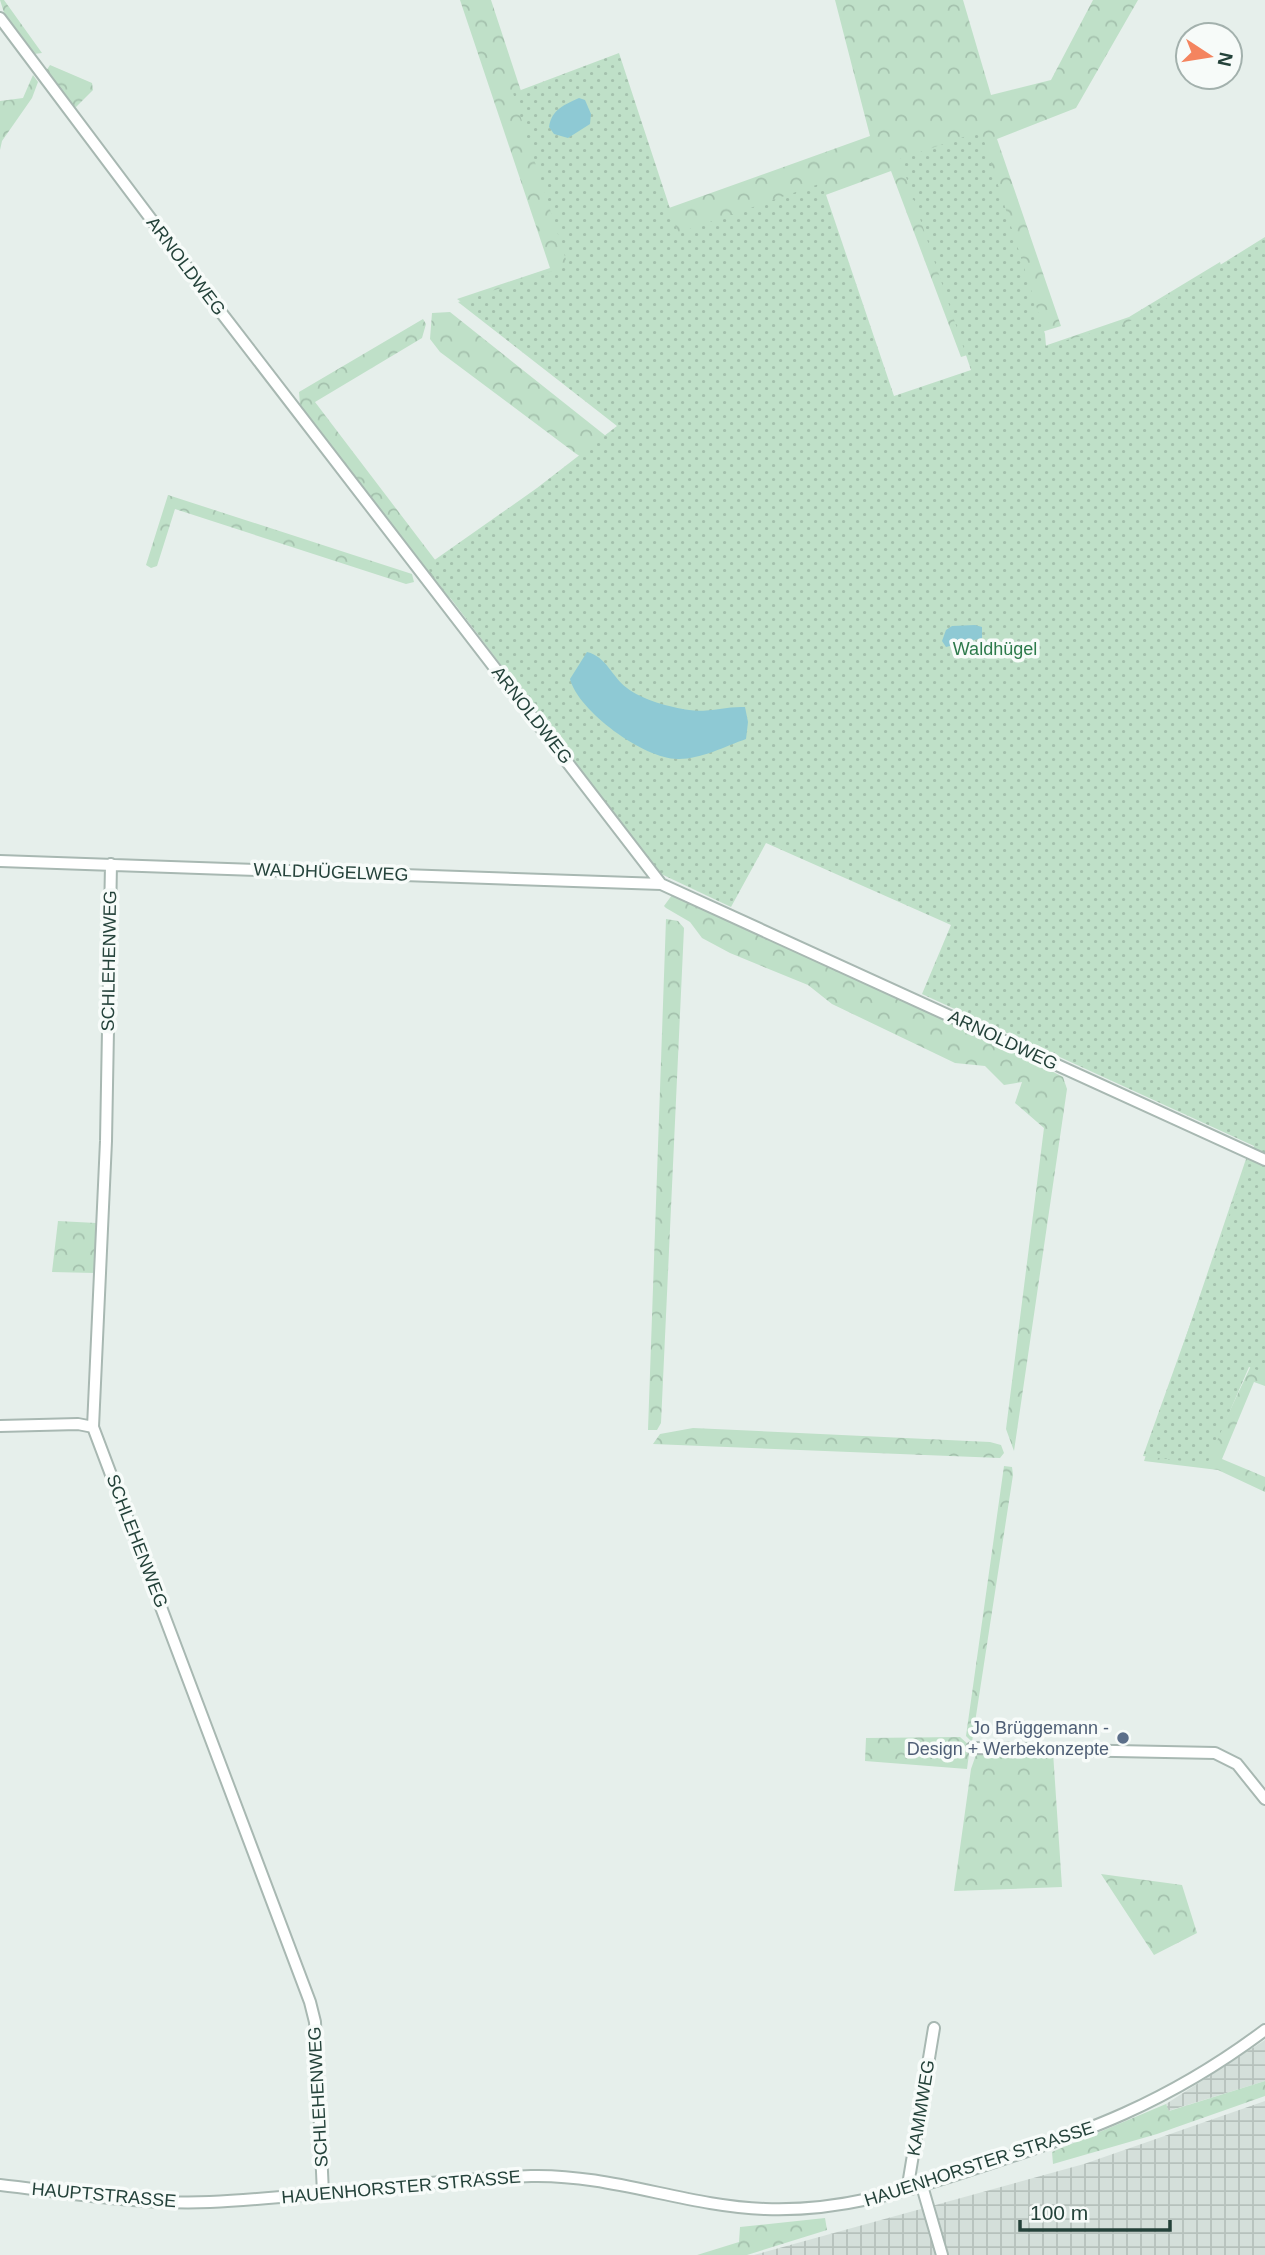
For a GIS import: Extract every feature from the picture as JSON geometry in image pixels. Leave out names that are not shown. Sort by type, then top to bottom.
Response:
[{"type":"street","name":"ARNOLDWEG","points":[[0,18],[220,311],[661,884],[1265,1160]]},
{"type":"street","name":"WALDHÜGELWEG","points":[[0,861],[661,884]]},
{"type":"street","name":"SCHLEHENWEG","points":[[111,864],[106,1141],[93,1427],[310,2002],[315,2022],[323,2193]]},
{"type":"street","points":[[0,1426],[78,1424],[93,1427]]},
{"type":"street","points":[[972,1748],[1215,1753],[1237,1764],[1265,1799]]},
{"type":"street","name":"KAMMWEG","points":[[934,2028],[909,2179],[916,2187],[942,2255]]},
{"type":"street","name":"HAUENHORSTER STRASSE","points":[[209,2202],[532,2176],[593,2178],[708,2203],[792,2209],[833,2206],[916,2187],[1066,2140],[1147,2105],[1200,2075],[1265,2030]]},
{"type":"street","name":"HAUPTSTRASSE","points":[[0,2185],[145,2201],[209,2202]]},
{"type":"shaded area","points":[[1265,2040],[1265,2081],[1168,2111],[1166,2104]]},
{"type":"shaded area","points":[[1265,2101],[1265,2255],[754,2255],[1084,2164]]},
{"type":"green space","points":[[0,0],[4,0],[42,53],[34,54],[30,50],[6,19]]},
{"type":"green space","points":[[460,0],[491,0],[571,243],[870,136],[835,0],[963,0],[991,95],[1051,80],[1093,0],[1138,0],[1076,108],[997,139],[1061,326],[961,357],[891,171],[486,319],[457,299],[550,268]]},
{"type":"green space","name":"Waldhügel","points":[[619,53],[678,233],[822,183],[894,396],[971,370],[900,159],[981,131],[1045,334],[1046,346],[1127,323],[1265,237],[1265,1373],[1249,1367],[1207,1464],[1143,1456],[1254,1146],[922,994],[951,925],[766,843],[731,907],[659,873],[426,566],[537,488],[617,426],[458,302],[568,266],[513,93]]},
{"type":"green space","points":[[50,65],[92,83],[93,90],[76,107],[71,106],[46,71]]},
{"type":"green space","points":[[33,75],[38,82],[32,98],[2,141],[0,150],[0,101],[23,98]]},
{"type":"green space","points":[[1220,262],[1223,272],[1221,278],[1139,324],[1043,368],[1097,493],[1097,500],[1086,500],[1077,494],[1045,445],[1022,431],[1014,416],[1007,414],[1003,425],[994,431],[971,414],[924,424],[907,445],[658,524],[645,523],[615,494],[619,482],[575,453],[440,352],[430,339],[432,313],[450,312],[621,448],[675,475],[890,402],[897,419],[903,418],[897,405],[904,394],[1129,317]]},
{"type":"green space","points":[[423,319],[426,324],[422,338],[315,402],[458,590],[449,600],[300,405],[299,392]]},
{"type":"green space","points":[[168,495],[412,574],[414,582],[406,584],[175,509],[157,566],[151,568],[146,565]]},
{"type":"green space","points":[[672,895],[997,1043],[1063,1077],[1067,1089],[1014,1451],[1006,1429],[1044,1128],[1015,1103],[1022,1082],[1004,1085],[985,1066],[955,1063],[832,1004],[808,985],[730,953],[702,938],[690,922],[664,906]]},
{"type":"green space","points":[[666,919],[678,921],[684,928],[661,1423],[657,1430],[648,1430]]},
{"type":"green space","points":[[1247,1156],[1260,1160],[1217,1438],[1256,1355],[1265,1358],[1265,1386],[1254,1382],[1222,1459],[1265,1477],[1265,1492],[1218,1470],[1144,1461]]},
{"type":"green space","points":[[58,1221],[96,1223],[95,1273],[52,1272]]},
{"type":"green space","points":[[693,1428],[990,1442],[1001,1445],[1004,1453],[1000,1458],[653,1444],[660,1434]]},
{"type":"green space","points":[[1004,1466],[1012,1467],[1013,1475],[972,1742],[966,1736]]},
{"type":"green space","points":[[960,1737],[970,1746],[967,1769],[865,1761],[866,1738]]},
{"type":"green space","points":[[978,1749],[1053,1752],[1062,1887],[954,1891],[971,1769]]},
{"type":"green space","points":[[1101,1874],[1182,1885],[1197,1933],[1154,1955]]},
{"type":"green space","points":[[1265,2081],[1265,2096],[1157,2134],[1053,2164],[1052,2152],[1166,2104],[1169,2111]]},
{"type":"green space","points":[[825,2218],[827,2230],[747,2255],[697,2255],[739,2242],[740,2227]]},
{"type":"water","points":[[579,98],[585,100],[591,114],[590,124],[568,138],[554,134],[549,127],[553,116],[560,108]]},
{"type":"water","points":[[952,626],[982,627],[982,638],[946,647],[942,641],[946,630]]},
{"type":"water","points":[[587,652],[604,662],[627,688],[656,702],[696,711],[745,707],[748,722],[746,739],[705,755],[679,759],[665,757],[632,743],[599,719],[576,692],[570,679]]},
{"type":"place","name":"Jo Brüggemann - Design + Werbekonzepte","points":[[1123,1738]]}]
